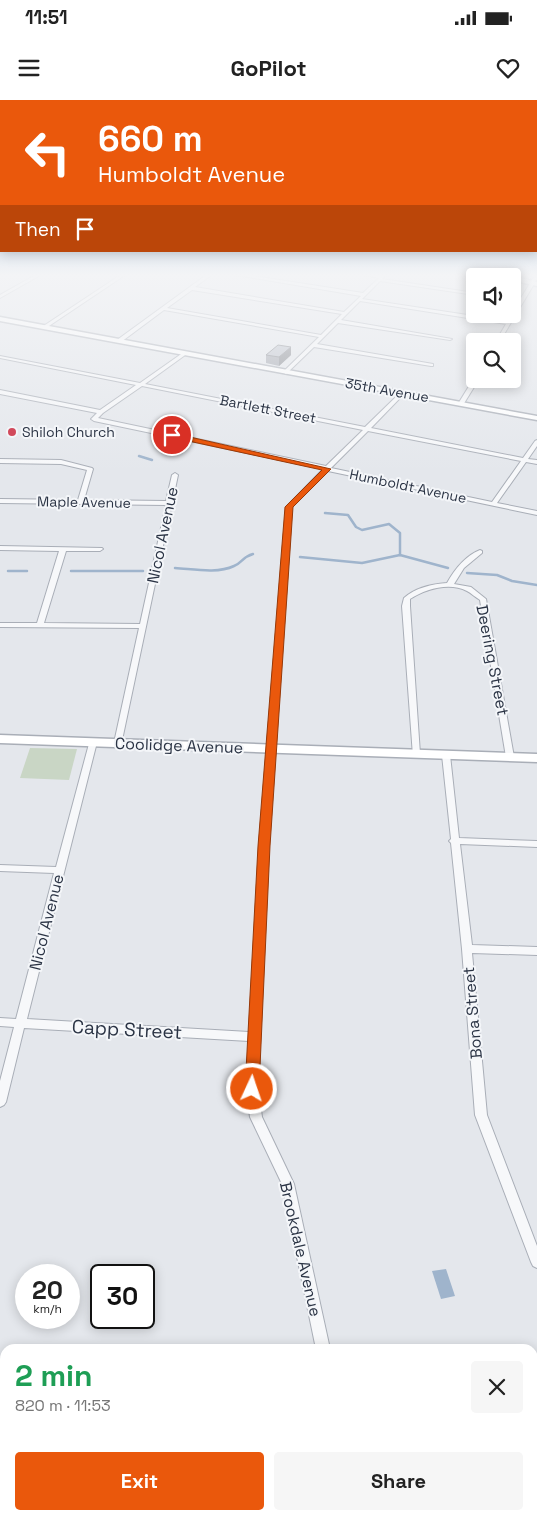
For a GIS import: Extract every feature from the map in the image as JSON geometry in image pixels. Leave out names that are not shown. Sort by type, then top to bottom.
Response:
[{"type":"main road","name":"35th Avenue","points":[[109,339],[537,418]]},
{"type":"main road","name":"Coolidge Avenue","points":[[0,739],[537,758]]},
{"type":"street","points":[[286,372],[318,339]]},
{"type":"street","points":[[445,339],[450,340]]},
{"type":"street","points":[[312,345],[431,365]]},
{"type":"street","points":[[0,392],[101,412],[186,353]]},
{"type":"street","name":"Bartlett Street","points":[[0,357],[537,462]]},
{"type":"street","points":[[462,404],[471,388]]},
{"type":"street","name":"Brookdale Avenue","points":[[321,1344],[288,1184],[256,1116],[252,1089],[271,748],[289,507],[402,393]]},
{"type":"street","name":"Humboldt Avenue","points":[[101,412],[94,419],[537,513]]},
{"type":"street","points":[[493,504],[537,442]]},
{"type":"street","points":[[0,461],[61,462],[90,470],[80,502]]},
{"type":"street","name":"Nicol Avenue","points":[[118,743],[175,475]]},
{"type":"street","name":"Maple Avenue","points":[[0,501],[168,503]]},
{"type":"street","points":[[0,548],[100,549]]},
{"type":"street","points":[[40,625],[63,549]]},
{"type":"street","points":[[416,754],[407,598],[419,589],[449,586],[457,570],[468,559],[480,552]]},
{"type":"street","name":"Deering Street","points":[[449,586],[467,588],[483,599],[510,757]]},
{"type":"street","points":[[0,625],[143,626]]},
{"type":"street","name":"Nicol Avenue","points":[[0,1102],[92,742]]},
{"type":"street","name":"Bona Street","points":[[446,755],[481,1115],[537,1262]]},
{"type":"street","points":[[454,841],[537,844]]},
{"type":"street","points":[[0,868],[59,870]]},
{"type":"street","points":[[466,949],[537,951]]},
{"type":"street","name":"Capp Street","points":[[0,1022],[255,1037]]},
{"type":"green space","points":[[30,748],[77,749],[69,780],[20,778]]},
{"type":"water","points":[[446,1269],[455,1296],[441,1299],[432,1271]]},
{"type":"building","points":[[278,345],[291,347],[279,357],[266,355]]},
{"type":"waterway","points":[[139,456],[152,460]]},
{"type":"waterway","points":[[325,513],[348,515],[356,527],[362,530],[389,524],[400,533],[400,555]]},
{"type":"waterway","points":[[175,568],[220,570],[237,565],[253,554]]},
{"type":"waterway","points":[[300,557],[362,563],[400,555]]},
{"type":"waterway","points":[[400,555],[448,568]]},
{"type":"waterway","points":[[8,571],[27,571]]},
{"type":"waterway","points":[[71,571],[143,571]]},
{"type":"waterway","points":[[467,573],[497,575],[512,581],[537,585]]},
{"type":"place","name":"Shiloh Church","points":[[12,432]]},
{"type":"route","points":[[172,435],[327,469],[289,507],[264,846],[252,1089]]}]
